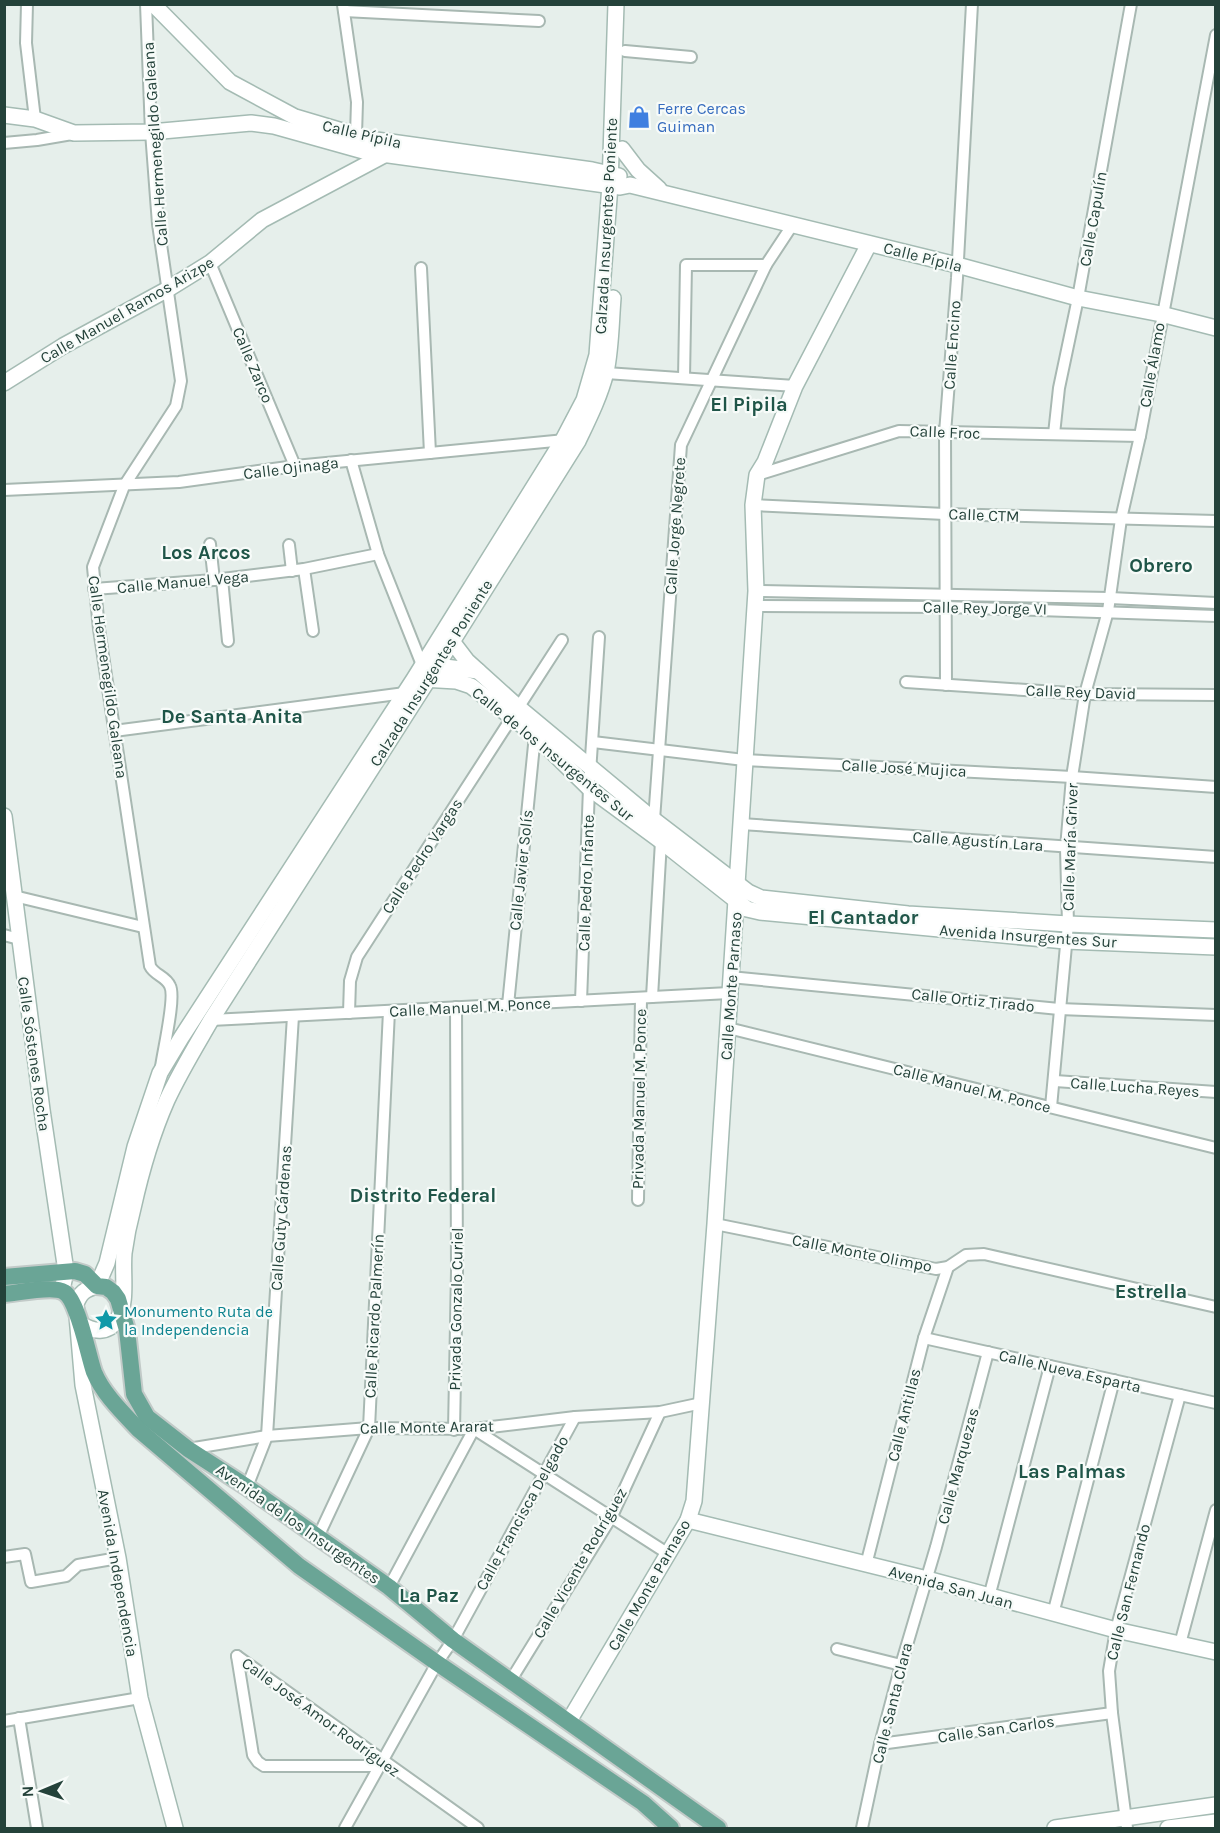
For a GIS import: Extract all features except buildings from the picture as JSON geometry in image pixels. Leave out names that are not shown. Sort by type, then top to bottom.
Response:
[{"type":"main road","points":[[4,1277],[66,1271]]},
{"type":"main road","name":"Avenida de los Insurgentes","points":[[66,1271],[84,1274],[97,1286],[106,1287],[113,1292],[118,1299],[127,1330],[134,1394],[142,1412],[188,1449],[248,1487],[389,1587],[453,1640],[718,1828]]},
{"type":"main road","points":[[4,1294],[62,1290]]},
{"type":"main road","name":"Avenida de los Insurgentes","points":[[62,1290],[69,1295],[73,1303],[95,1373],[120,1409],[139,1430],[299,1566],[643,1803],[671,1828]]},
{"type":"street","points":[[27,4],[26,43],[35,119]]},
{"type":"street","name":"Calle Hermenegildo Galeana","points":[[146,4],[151,132],[158,224],[181,381],[176,406],[124,486],[93,567],[94,589],[143,927],[151,970],[167,980],[172,993],[160,1073]]},
{"type":"street","name":"Calle Pípila","points":[[153,4],[230,82],[295,117],[356,135],[619,181],[957,265],[1078,298],[1161,314],[1215,328]]},
{"type":"street","name":"Calzada Insurgentes Poniente","points":[[616,4],[619,181]]},
{"type":"street","name":"Calzada Insurgentes Poniente","points":[[97,1286],[107,1263],[141,1149],[160,1073],[405,693],[451,640],[571,440],[597,355],[608,295],[622,149],[618,114],[625,51],[626,4]]},
{"type":"street","name":"Calle Encino","points":[[946,685],[945,433],[972,4]]},
{"type":"street","name":"Calle Capulín","points":[[1054,434],[1059,388],[1078,298],[1131,4]]},
{"type":"street","points":[[356,135],[357,102],[344,8],[538,21]]},
{"type":"street","name":"Calle Álamo","points":[[1086,694],[1108,611],[1121,519],[1140,436],[1215,35]]},
{"type":"street","points":[[625,51],[691,57]]},
{"type":"street","points":[[251,123],[259,113],[259,104],[254,95]]},
{"type":"street","points":[[4,115],[35,119],[74,133]]},
{"type":"street","name":"Calle Pípila","points":[[74,133],[151,132],[251,123],[274,126],[351,149],[386,155],[619,181]]},
{"type":"street","points":[[4,143],[74,133]]},
{"type":"street","name":"Calle Manuel Ramos Arizpe","points":[[4,383],[63,346],[168,289],[210,263],[262,220],[386,155],[403,143]]},
{"type":"street","points":[[622,149],[646,178],[664,192]]},
{"type":"street","name":"Calle Jorge Negrete","points":[[654,820],[681,445],[766,266],[794,224]]},
{"type":"street","name":"Calle Monte Parnaso","points":[[569,1721],[688,1520],[694,1502],[738,884],[755,598],[753,505],[757,475],[765,462],[795,386],[869,243]]},
{"type":"street","name":"Calle Zarco","points":[[210,263],[295,466]]},
{"type":"street","points":[[684,378],[686,265],[766,266]]},
{"type":"street","points":[[421,268],[430,453]]},
{"type":"street","name":"Calzada Insurgentes Poniente","points":[[120,1308],[123,1300],[124,1252],[141,1149],[211,1020],[425,672],[571,440],[596,405],[606,373],[610,347],[608,295]]},
{"type":"street","points":[[606,373],[795,386]]},
{"type":"street","name":"Calle Froc","points":[[757,475],[899,431],[1140,436]]},
{"type":"street","name":"Calle Ojinaga","points":[[4,490],[179,482],[351,460],[571,440]]},
{"type":"street","points":[[351,460],[378,554],[425,672]]},
{"type":"street","name":"Calle CTM","points":[[753,505],[945,514],[1215,521]]},
{"type":"street","points":[[210,544],[228,641]]},
{"type":"street","points":[[289,545],[292,571]]},
{"type":"street","name":"Calle Manuel Vega","points":[[94,589],[292,571],[378,554]]},
{"type":"street","points":[[304,569],[313,631]]},
{"type":"street","name":"Calle Rey Jorge VI","points":[[755,598],[946,595],[1110,598],[1215,603]]},
{"type":"street","name":"Calle Rey Jorge VI","points":[[755,598],[1215,616]]},
{"type":"street","name":"Calle Pedro Infante","points":[[581,1001],[590,766],[598,637]]},
{"type":"street","points":[[451,640],[478,671]]},
{"type":"street","name":"Calle Pedro Vargas","points":[[349,1013],[350,981],[357,957],[562,640]]},
{"type":"street","name":"Calle de los Insurgentes Sur","points":[[425,672],[478,671],[535,735],[589,788],[661,841],[736,903]]},
{"type":"street","name":"Calle de los Insurgentes Sur","points":[[425,672],[471,686],[514,712],[590,766],[654,820],[748,892],[761,898],[908,914],[1215,930]]},
{"type":"street","name":"Calle Rey David","points":[[906,682],[1086,694],[1215,695]]},
{"type":"street","points":[[114,731],[405,693]]},
{"type":"street","name":"Calle María Griver","points":[[1052,1107],[1068,924],[1066,848],[1072,777],[1086,694]]},
{"type":"street","name":"Calle Javier Solís","points":[[508,1005],[535,735]]},
{"type":"street","name":"Calle José Mujica","points":[[593,742],[744,760],[1215,787]]},
{"type":"street","name":"Calle Sóstenes Rocha","points":[[4,816],[14,896],[12,937],[42,1110],[66,1271],[62,1290]]},
{"type":"street","name":"Calle Agustín Lara","points":[[741,824],[1215,857]]},
{"type":"street","points":[[652,997],[661,841]]},
{"type":"street","points":[[14,896],[143,927]]},
{"type":"street","name":"Avenida Insurgentes Sur","points":[[736,903],[760,912],[1065,941],[1215,947]]},
{"type":"street","name":"Calle Ortiz Tirado","points":[[730,976],[1059,1009],[1215,1015]]},
{"type":"street","name":"Calle Manuel M. Ponce","points":[[211,1020],[729,993]]},
{"type":"street","name":"Privada Manuel M. Ponce","points":[[638,1200],[641,998]]},
{"type":"street","name":"Privada Gonzalo Curiel","points":[[454,1430],[457,1271],[456,1008]]},
{"type":"street","name":"Calle Ricardo Palmerín","points":[[318,1537],[369,1428],[388,1011]]},
{"type":"street","name":"Calle Guty Cárdenas","points":[[248,1487],[267,1436],[293,1016]]},
{"type":"street","name":"Calle Manuel M. Ponce","points":[[728,1028],[1215,1148]]},
{"type":"street","name":"Calle Lucha Reyes","points":[[1055,1081],[1215,1092]]},
{"type":"street","name":"Calle Monte Olimpo","points":[[715,1224],[936,1269],[948,1267],[966,1255],[984,1254],[1215,1307]]},
{"type":"street","name":"Calle Antillas","points":[[866,1565],[924,1338],[948,1267]]},
{"type":"street","points":[[97,1286],[87,1288],[80,1295],[76,1304],[78,1319],[90,1330],[101,1331],[111,1327],[118,1319],[120,1308]]},
{"type":"street","name":"Avenida Independencia","points":[[78,1319],[87,1406],[118,1558],[140,1698],[176,1828]]},
{"type":"street","name":"Calle Nueva Esparta","points":[[924,1338],[1215,1403]]},
{"type":"street","name":"Calle Marquezas","points":[[927,1579],[988,1352]]},
{"type":"street","points":[[989,1597],[1050,1366]]},
{"type":"street","points":[[1053,1614],[1114,1380]]},
{"type":"street","name":"Calle San Fernando","points":[[1126,1823],[1109,1671],[1116,1630],[1180,1395]]},
{"type":"street","name":"Calle Monte Ararat","points":[[188,1449],[267,1436],[369,1428],[474,1429],[575,1417],[660,1412],[702,1403]]},
{"type":"street","name":"Calle Vicente Rodríguez","points":[[511,1680],[612,1516],[660,1412]]},
{"type":"street","name":"Calle Francisca Delgado","points":[[345,1828],[437,1663],[453,1640],[575,1417]]},
{"type":"street","points":[[389,1587],[474,1429],[668,1553]]},
{"type":"street","points":[[1180,1644],[1215,1510]]},
{"type":"street","name":"Avenida San Juan","points":[[688,1520],[927,1579],[1116,1630],[1215,1652]]},
{"type":"street","points":[[4,1557],[25,1554],[31,1582],[66,1576],[78,1565],[118,1558]]},
{"type":"street","name":"Calle Santa Clara","points":[[862,1828],[880,1744],[927,1579]]},
{"type":"street","points":[[837,1649],[901,1665]]},
{"type":"street","name":"Calle José Amor Rodríguez","points":[[381,1763],[264,1766],[258,1762],[253,1755],[237,1656],[381,1763],[478,1828]]},
{"type":"street","points":[[4,1721],[140,1698]]},
{"type":"street","name":"Calle San Carlos","points":[[880,1744],[1112,1713]]},
{"type":"street","points":[[19,1718],[38,1828]]},
{"type":"street","points":[[1055,1828],[1126,1823],[1215,1805]]},
{"type":"street","points":[[1168,1828],[1215,1822]]},
{"type":"place","name":"Ferre Cercas Guiman","points":[[639,117]]},
{"type":"place","name":"Monumento Ruta de la Independencia","points":[[106,1320]]},
{"type":"district","name":"El Pipila","points":[[749,404]]},
{"type":"district","name":"Los Arcos","points":[[206,552]]},
{"type":"district","name":"Obrero","points":[[1161,565]]},
{"type":"district","name":"De Santa Anita","points":[[232,716]]},
{"type":"district","name":"El Cantador","points":[[863,917]]},
{"type":"district","name":"Distrito Federal","points":[[423,1195]]},
{"type":"district","name":"Estrella","points":[[1151,1291]]},
{"type":"district","name":"Las Palmas","points":[[1072,1471]]},
{"type":"district","name":"La Paz","points":[[429,1595]]}]
